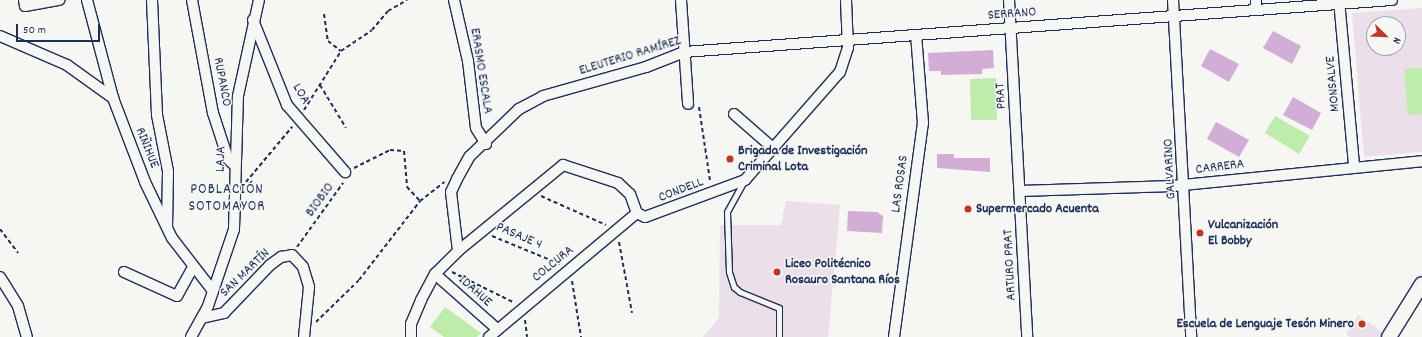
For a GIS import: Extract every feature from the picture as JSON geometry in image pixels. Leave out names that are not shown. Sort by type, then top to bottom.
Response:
[{"type":"main road","points":[[1389,337],[1422,284]]},
{"type":"street","points":[[24,0],[25,6],[59,0]]},
{"type":"street","name":"RIÑIHUE","points":[[87,0],[113,98],[167,229],[193,268],[213,291]]},
{"type":"street","points":[[152,0],[158,115],[168,172],[167,229]]},
{"type":"street","name":"RUPANCO","points":[[192,0],[213,113],[228,159],[235,166]]},
{"type":"street","name":"LAJA","points":[[191,337],[202,318],[213,291],[234,229],[238,96],[253,19],[259,0]]},
{"type":"street","name":"ERASMO ESCALA","points":[[454,0],[468,61],[476,128],[486,144]]},
{"type":"street","points":[[681,0],[688,104]]},
{"type":"street","name":"CONDELL","points":[[637,213],[651,216],[745,180],[835,80],[844,64],[848,40],[846,0]]},
{"type":"street","name":"PRAT","points":[[1009,0],[1020,191]]},
{"type":"street","name":"GALVARINO","points":[[1173,0],[1185,185],[1191,337]]},
{"type":"street","name":"SERRANO","points":[[848,40],[1174,16],[1256,5],[1392,0]]},
{"type":"street","name":"MONSALVE","points":[[1340,2],[1354,166]]},
{"type":"street","name":"LOA","points":[[253,19],[287,105],[345,172]]},
{"type":"street","name":"LAS ROSAS","points":[[894,337],[923,123],[916,35]]},
{"type":"street","points":[[0,36],[68,65],[113,98]]},
{"type":"street","name":"ELEUTERIO RAMÍREZ","points":[[458,251],[451,192],[457,180],[470,156],[486,144],[520,109],[534,99],[646,67],[684,52],[848,40]]},
{"type":"street","points":[[734,114],[773,148]]},
{"type":"street","name":"CARRERA","points":[[1020,191],[1185,185],[1354,166],[1422,161]]},
{"type":"street","points":[[411,337],[411,324],[439,271],[458,251],[563,165],[618,183],[630,194],[637,213]]},
{"type":"street","name":"ARTURO PRAT","points":[[1020,191],[1027,337]]},
{"type":"street","name":"COLCURA","points":[[489,337],[496,328],[637,213]]},
{"type":"street","name":"SAN MARTÍN","points":[[202,318],[224,312],[270,265],[281,257],[292,255],[303,267],[309,287],[305,335]]},
{"type":"street","points":[[124,272],[177,296],[193,268]]},
{"type":"street","name":"IDAHUE","points":[[439,271],[496,328]]},
{"type":"street","points":[[0,277],[18,306],[28,337]]},
{"type":"lane","points":[[745,180],[727,212],[729,272],[734,287],[740,292],[779,308],[779,337]]},
{"type":"path","points":[[235,192],[245,184],[299,118],[341,51],[372,30],[388,11],[407,0]]},
{"type":"path","points":[[324,14],[328,41],[341,51]]},
{"type":"path","points":[[320,85],[346,128]]},
{"type":"path","points":[[698,99],[712,193]]},
{"type":"path","name":"BIOBIO","points":[[292,255],[343,185],[345,172],[390,150],[404,152],[407,187],[420,201]]},
{"type":"path","points":[[305,335],[359,280],[420,201],[439,183],[457,180]]},
{"type":"path","points":[[530,192],[617,230],[632,313]]},
{"type":"path","points":[[0,229],[18,252]]},
{"type":"path","name":"PASAJE 4","points":[[482,231],[570,268]]},
{"type":"path","points":[[570,268],[581,337]]},
{"type":"path","points":[[439,271],[523,306]]},
{"type":"shaded area","points":[[1422,8],[1422,152],[1364,157],[1352,13]]},
{"type":"shaded area","name":"Liceo Politécnico Rosauro Santana Ríos","points":[[786,201],[840,205],[828,337],[703,337],[719,318],[720,225],[781,225]]},
{"type":"shaded area","name":"Escuela de Lenguaje Tesón Minero","points":[[1358,315],[1384,333],[1382,337],[1350,337],[1346,334]]},
{"type":"green space","points":[[1422,68],[1422,114],[1408,115],[1404,69]]},
{"type":"green space","points":[[996,78],[997,120],[971,120],[970,79]]},
{"type":"green space","points":[[1275,116],[1310,136],[1299,154],[1265,133]]},
{"type":"green space","points":[[445,307],[481,333],[477,337],[444,337],[430,327]]},
{"type":"building","points":[[1273,31],[1301,46],[1292,64],[1263,48]]},
{"type":"building","points":[[1210,49],[1239,64],[1229,82],[1201,66]]},
{"type":"building","points":[[993,50],[994,68],[982,69],[982,74],[941,75],[941,71],[929,71],[928,53]]},
{"type":"building","points":[[1293,97],[1321,113],[1312,130],[1283,115]]},
{"type":"building","points":[[1216,122],[1249,140],[1239,157],[1207,139]]},
{"type":"building","points":[[937,154],[954,154],[954,158],[990,158],[990,172],[937,168]]},
{"type":"building","points":[[848,211],[877,212],[883,216],[882,233],[847,231]]},
{"type":"place","name":"Brigada de Investigación Criminal Lota","points":[[730,159]]},
{"type":"place","name":"Supermercado Acuenta","points":[[968,209]]},
{"type":"place","name":"Vulcanización El Bobby","points":[[1200,233]]},
{"type":"place","name":"Liceo Politécnico Rosauro Santana Ríos","points":[[777,272]]},
{"type":"place","name":"Escuela de Lenguaje Tesón Minero","points":[[1362,324]]},
{"type":"district","name":"POBLACIÓN SOTOMAYOR","points":[[227,198]]}]
